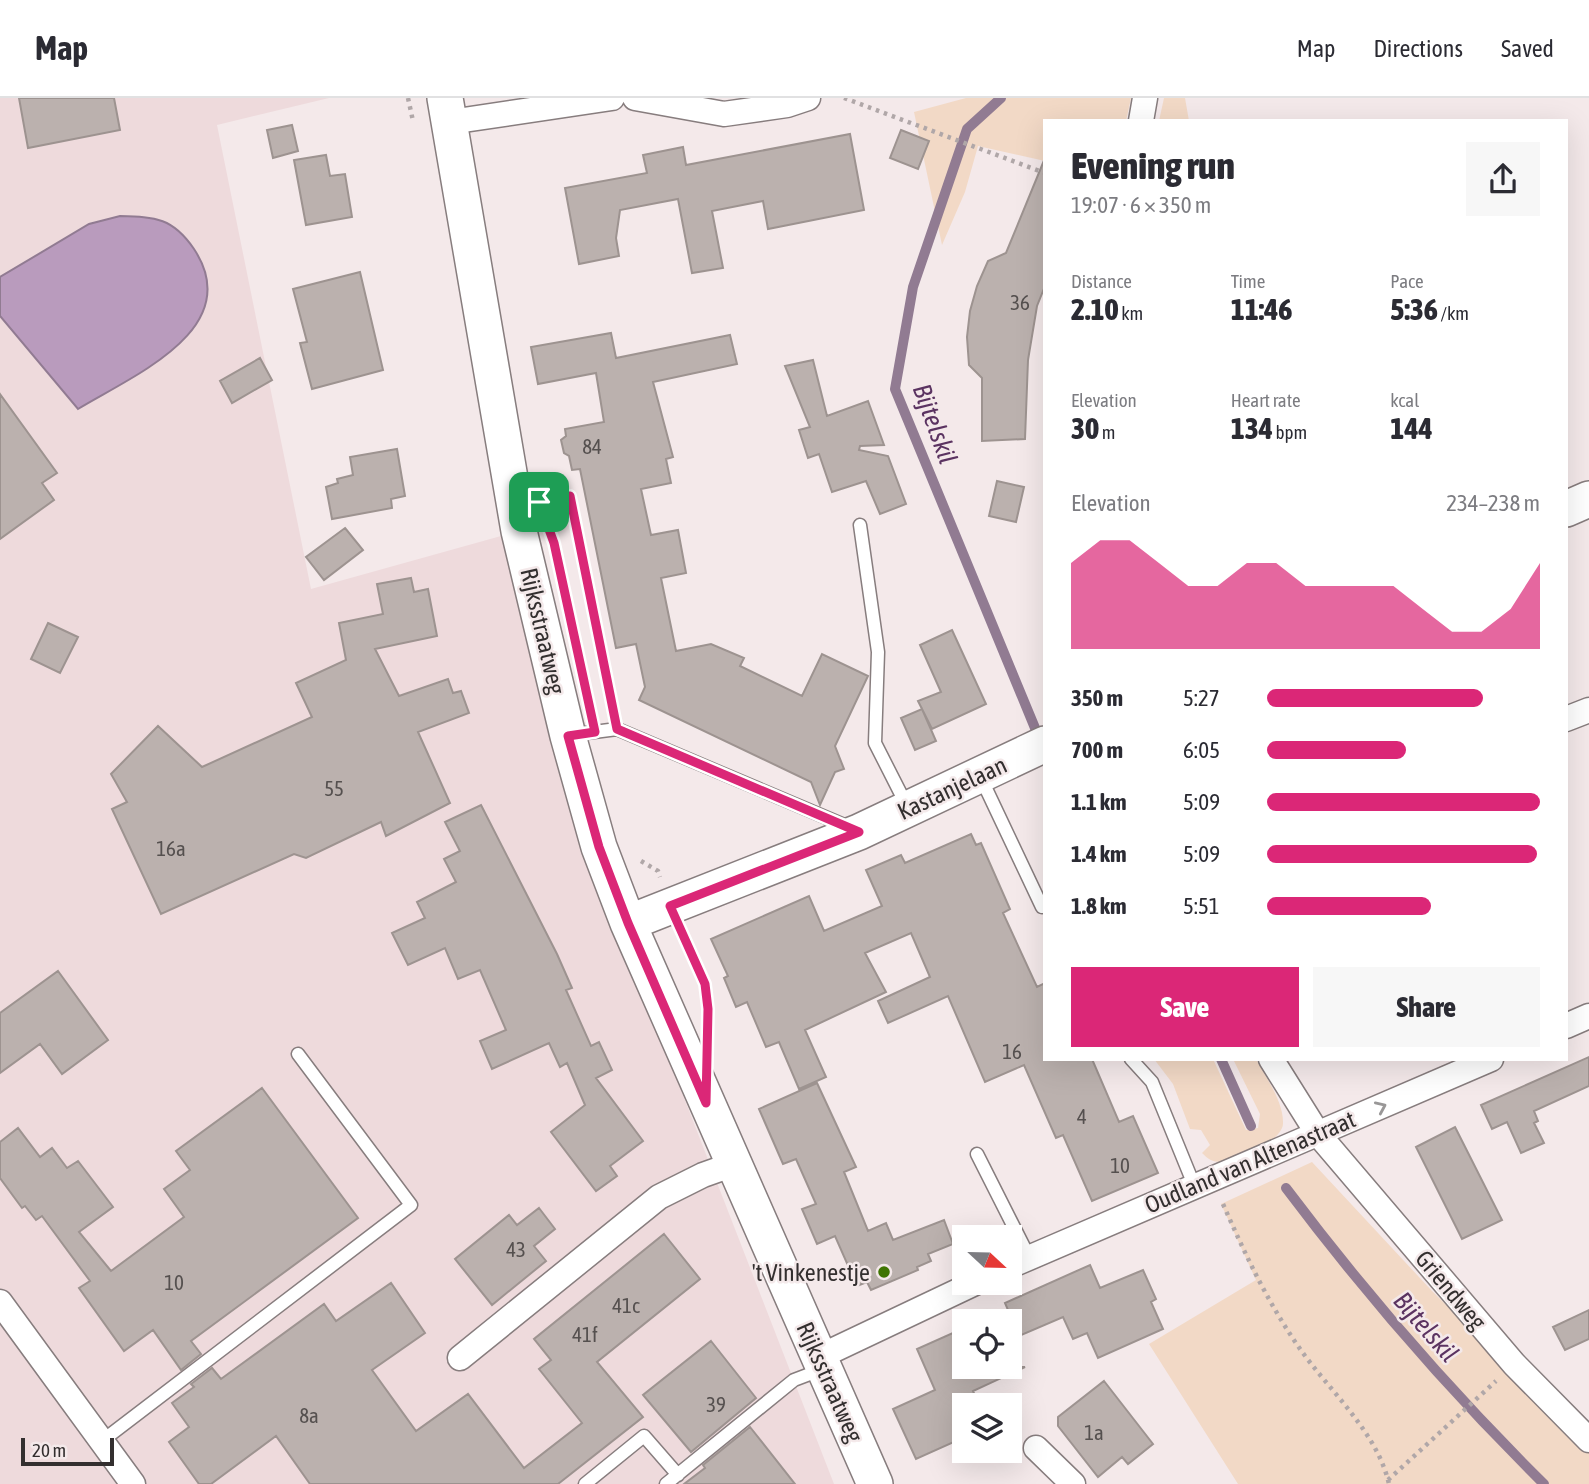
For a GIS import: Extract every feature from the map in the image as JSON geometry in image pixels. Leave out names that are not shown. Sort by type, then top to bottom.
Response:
[{"type":"street","points":[[447,110],[612,98]]},
{"type":"street","points":[[635,98],[724,114],[787,105],[808,98]]},
{"type":"street","points":[[1141,119],[1145,98]]},
{"type":"street","name":"Rijksstraatweg","points":[[447,110],[519,531],[568,736],[599,847],[628,923],[875,1484]]},
{"type":"street","points":[[1568,508],[1589,499]]},
{"type":"street","points":[[1568,718],[1589,710]]},
{"type":"street","name":"Kastanjelaan","points":[[628,923],[859,832],[1043,745]]},
{"type":"street","points":[[1568,1025],[1589,1016]]},
{"type":"street","name":"Griendweg","points":[[1272,1061],[1318,1134],[1514,1364],[1589,1440]]},
{"type":"street","name":"Oudland van Altenastraat","points":[[1022,1261],[1486,1061]]},
{"type":"street","points":[[460,1358],[659,1197],[703,1175],[734,1164]]},
{"type":"street","points":[[822,1363],[952,1295]]},
{"type":"street","points":[[0,1302],[133,1484]]},
{"type":"street","points":[[1037,1448],[1073,1484]]},
{"type":"lane","points":[[860,525],[878,652],[874,743],[908,808]]},
{"type":"lane","points":[[568,736],[617,729],[859,832]]},
{"type":"lane","points":[[980,775],[1042,907]]},
{"type":"lane","points":[[102,1441],[411,1205],[298,1054]]},
{"type":"lane","points":[[1133,1061],[1152,1082],[1203,1181]]},
{"type":"lane","points":[[977,1154],[1005,1225]]},
{"type":"lane","points":[[666,1484],[794,1380],[822,1363]]},
{"type":"lane","points":[[585,1484],[645,1436],[678,1475]]},
{"type":"path","points":[[844,98],[1043,172]]},
{"type":"path","name":"Rijksstraatweg","points":[[539,502],[570,496],[617,729]]},
{"type":"path","points":[[634,854],[658,871],[670,906],[705,984],[708,1028]]},
{"type":"path","points":[[1203,1181],[1256,1280],[1299,1347],[1360,1426],[1385,1469],[1389,1482],[1486,1390]]},
{"type":"shaded area","points":[[0,98],[329,98],[217,125],[311,589],[519,531],[589,853],[834,1484],[0,1484]]},
{"type":"shaded area","points":[[966,98],[1131,98],[1126,119],[1043,119],[1043,161],[978,146],[965,192],[942,245],[914,112]]},
{"type":"shaded area","points":[[1164,98],[1185,98],[1189,119],[1159,119]]},
{"type":"shaded area","points":[[120,216],[163,221],[179,231],[194,249],[206,277],[206,303],[195,326],[176,347],[152,365],[78,409],[0,316],[0,277],[89,224]]},
{"type":"shaded area","points":[[1156,1061],[1214,1061],[1246,1130],[1258,1128],[1260,1114],[1234,1061],[1257,1061],[1281,1107],[1281,1131],[1267,1144],[1247,1155],[1228,1161],[1210,1160],[1202,1153],[1210,1145],[1201,1130],[1190,1129],[1173,1084]]},
{"type":"shaded area","points":[[1312,1162],[1432,1291],[1589,1446],[1589,1484],[1238,1484],[1149,1344],[1256,1280],[1221,1204]]},
{"type":"building","points":[[19,98],[114,98],[120,130],[28,148]]},
{"type":"building","points":[[292,125],[298,151],[273,158],[267,130]]},
{"type":"building","points":[[901,130],[929,141],[918,169],[890,158]]},
{"type":"building","points":[[850,134],[864,210],[768,229],[763,201],[712,211],[723,268],[692,273],[678,199],[620,210],[616,238],[619,256],[579,264],[565,188],[647,173],[643,155],[683,147],[686,165]]},
{"type":"building","points":[[326,155],[330,176],[345,174],[352,217],[306,225],[294,160]]},
{"type":"building","points":[[1043,163],[1043,291],[1037,306],[1028,360],[1025,439],[982,441],[982,378],[969,365],[967,337],[970,311],[988,261],[1006,253]]},
{"type":"building","points":[[360,272],[383,370],[312,389],[300,343],[307,342],[293,289]]},
{"type":"building","points":[[611,333],[616,358],[730,335],[737,364],[653,382],[673,457],[666,459],[671,483],[641,489],[651,535],[678,530],[686,573],[661,578],[676,651],[711,644],[744,658],[740,666],[802,696],[822,654],[868,676],[835,746],[844,769],[835,772],[820,805],[811,782],[639,700],[645,687],[636,644],[616,648],[580,469],[572,470],[561,440],[566,436],[565,429],[604,422],[596,373],[538,384],[531,347]]},
{"type":"building","points":[[260,358],[272,380],[232,403],[220,381]]},
{"type":"building","points":[[813,360],[827,416],[868,401],[884,445],[860,446],[859,450],[888,456],[906,504],[880,514],[866,481],[832,492],[819,454],[808,458],[799,430],[810,427],[785,366]]},
{"type":"building","points":[[0,394],[57,473],[42,483],[54,500],[0,539]]},
{"type":"building","points":[[397,449],[405,496],[391,499],[392,508],[332,519],[326,487],[338,483],[337,479],[353,475],[350,457]]},
{"type":"building","points":[[997,481],[1024,487],[1016,522],[989,516]]},
{"type":"building","points":[[345,528],[363,550],[324,580],[306,557]]},
{"type":"building","points":[[411,578],[414,592],[428,589],[437,636],[375,649],[399,696],[448,679],[453,693],[461,691],[469,713],[418,732],[450,803],[386,836],[381,822],[306,858],[294,854],[161,914],[112,809],[127,802],[111,774],[158,726],[202,767],[312,717],[296,683],[346,660],[339,623],[383,614],[377,584]]},
{"type":"building","points":[[48,623],[78,637],[60,673],[31,659]]},
{"type":"building","points":[[952,630],[986,704],[932,729],[918,701],[941,692],[920,645]]},
{"type":"building","points":[[922,709],[936,741],[915,750],[901,718]]},
{"type":"building","points":[[481,805],[557,954],[572,988],[566,990],[591,1046],[599,1042],[612,1070],[596,1078],[643,1141],[610,1166],[617,1176],[596,1191],[551,1132],[585,1105],[567,1063],[560,1067],[549,1043],[492,1069],[480,1041],[506,1030],[480,970],[458,979],[445,948],[408,965],[392,933],[425,918],[417,902],[456,882],[444,859],[460,851],[445,822]]},
{"type":"building","points":[[971,834],[976,845],[981,843],[1010,909],[1003,913],[1037,987],[1043,984],[1043,1061],[1093,1061],[1119,1122],[1133,1116],[1158,1173],[1092,1201],[1063,1135],[1056,1138],[1024,1065],[985,1082],[948,996],[888,1023],[878,1001],[930,977],[911,933],[865,953],[886,992],[805,1030],[826,1077],[799,1089],[779,1042],[766,1047],[747,1002],[736,1007],[724,978],[728,976],[711,939],[809,896],[824,931],[882,906],[866,870],[901,855],[905,863]]},
{"type":"building","points":[[58,971],[108,1040],[62,1074],[40,1044],[0,1073],[0,1013]]},
{"type":"building","points":[[1589,1057],[1589,1086],[1534,1111],[1538,1121],[1534,1123],[1544,1143],[1521,1153],[1507,1122],[1492,1129],[1481,1105]]},
{"type":"building","points":[[817,1083],[856,1167],[844,1172],[868,1231],[886,1223],[893,1240],[944,1220],[952,1244],[928,1254],[931,1261],[917,1267],[918,1270],[871,1290],[867,1282],[857,1286],[835,1236],[817,1244],[802,1209],[816,1204],[796,1159],[783,1164],[759,1109]]},
{"type":"building","points":[[262,1088],[358,1218],[191,1341],[201,1354],[181,1370],[153,1330],[124,1351],[79,1288],[90,1281],[42,1216],[36,1220],[25,1206],[22,1208],[0,1178],[0,1142],[18,1128],[40,1157],[52,1148],[67,1168],[78,1161],[113,1207],[79,1232],[111,1271],[184,1217],[164,1189],[190,1170],[176,1151]]},
{"type":"building","points":[[1455,1127],[1502,1220],[1462,1239],[1416,1147]]},
{"type":"building","points":[[539,1208],[555,1229],[534,1246],[546,1261],[492,1305],[455,1259],[509,1215],[517,1225]]},
{"type":"building","points":[[664,1234],[700,1279],[597,1362],[643,1417],[558,1484],[310,1484],[276,1436],[211,1484],[199,1484],[169,1442],[189,1427],[172,1403],[194,1387],[191,1384],[212,1368],[221,1379],[324,1304],[336,1321],[391,1283],[425,1333],[372,1370],[416,1431],[468,1394],[524,1468],[582,1423],[539,1369],[551,1360],[534,1339]]},
{"type":"building","points":[[1090,1265],[1100,1288],[1143,1270],[1156,1299],[1151,1302],[1163,1329],[1098,1358],[1087,1333],[1073,1339],[1063,1317],[1022,1335],[1022,1309],[1008,1309],[1005,1303]]},
{"type":"building","points":[[1589,1310],[1589,1339],[1565,1350],[1553,1327]]},
{"type":"building","points":[[952,1333],[952,1379],[999,1379],[973,1391],[974,1393],[952,1393],[952,1443],[916,1459],[893,1409],[935,1390],[917,1349]]},
{"type":"building","points":[[711,1341],[756,1398],[691,1452],[643,1395]]},
{"type":"building","points":[[1104,1381],[1153,1444],[1128,1464],[1122,1457],[1098,1477],[1058,1426],[1058,1417]]},
{"type":"building","points":[[750,1427],[795,1484],[684,1484],[705,1468],[703,1465]]},
{"type":"waterway","name":"Bijtelskil","points":[[1001,98],[967,129],[913,287],[895,389],[1035,728]]},
{"type":"waterway","name":"Bijtelskil","points":[[1222,1061],[1251,1126]]},
{"type":"waterway","name":"Bijtelskil","points":[[1286,1188],[1410,1341],[1544,1484]]},
{"type":"place","name":"'t Vinkenestje","points":[[884,1272]]},
{"type":"route","points":[[570,496],[617,729],[859,832],[670,906],[705,984],[708,1009],[706,1103],[628,923],[599,847],[568,736],[595,732],[554,543],[539,502],[570,496]]}]
